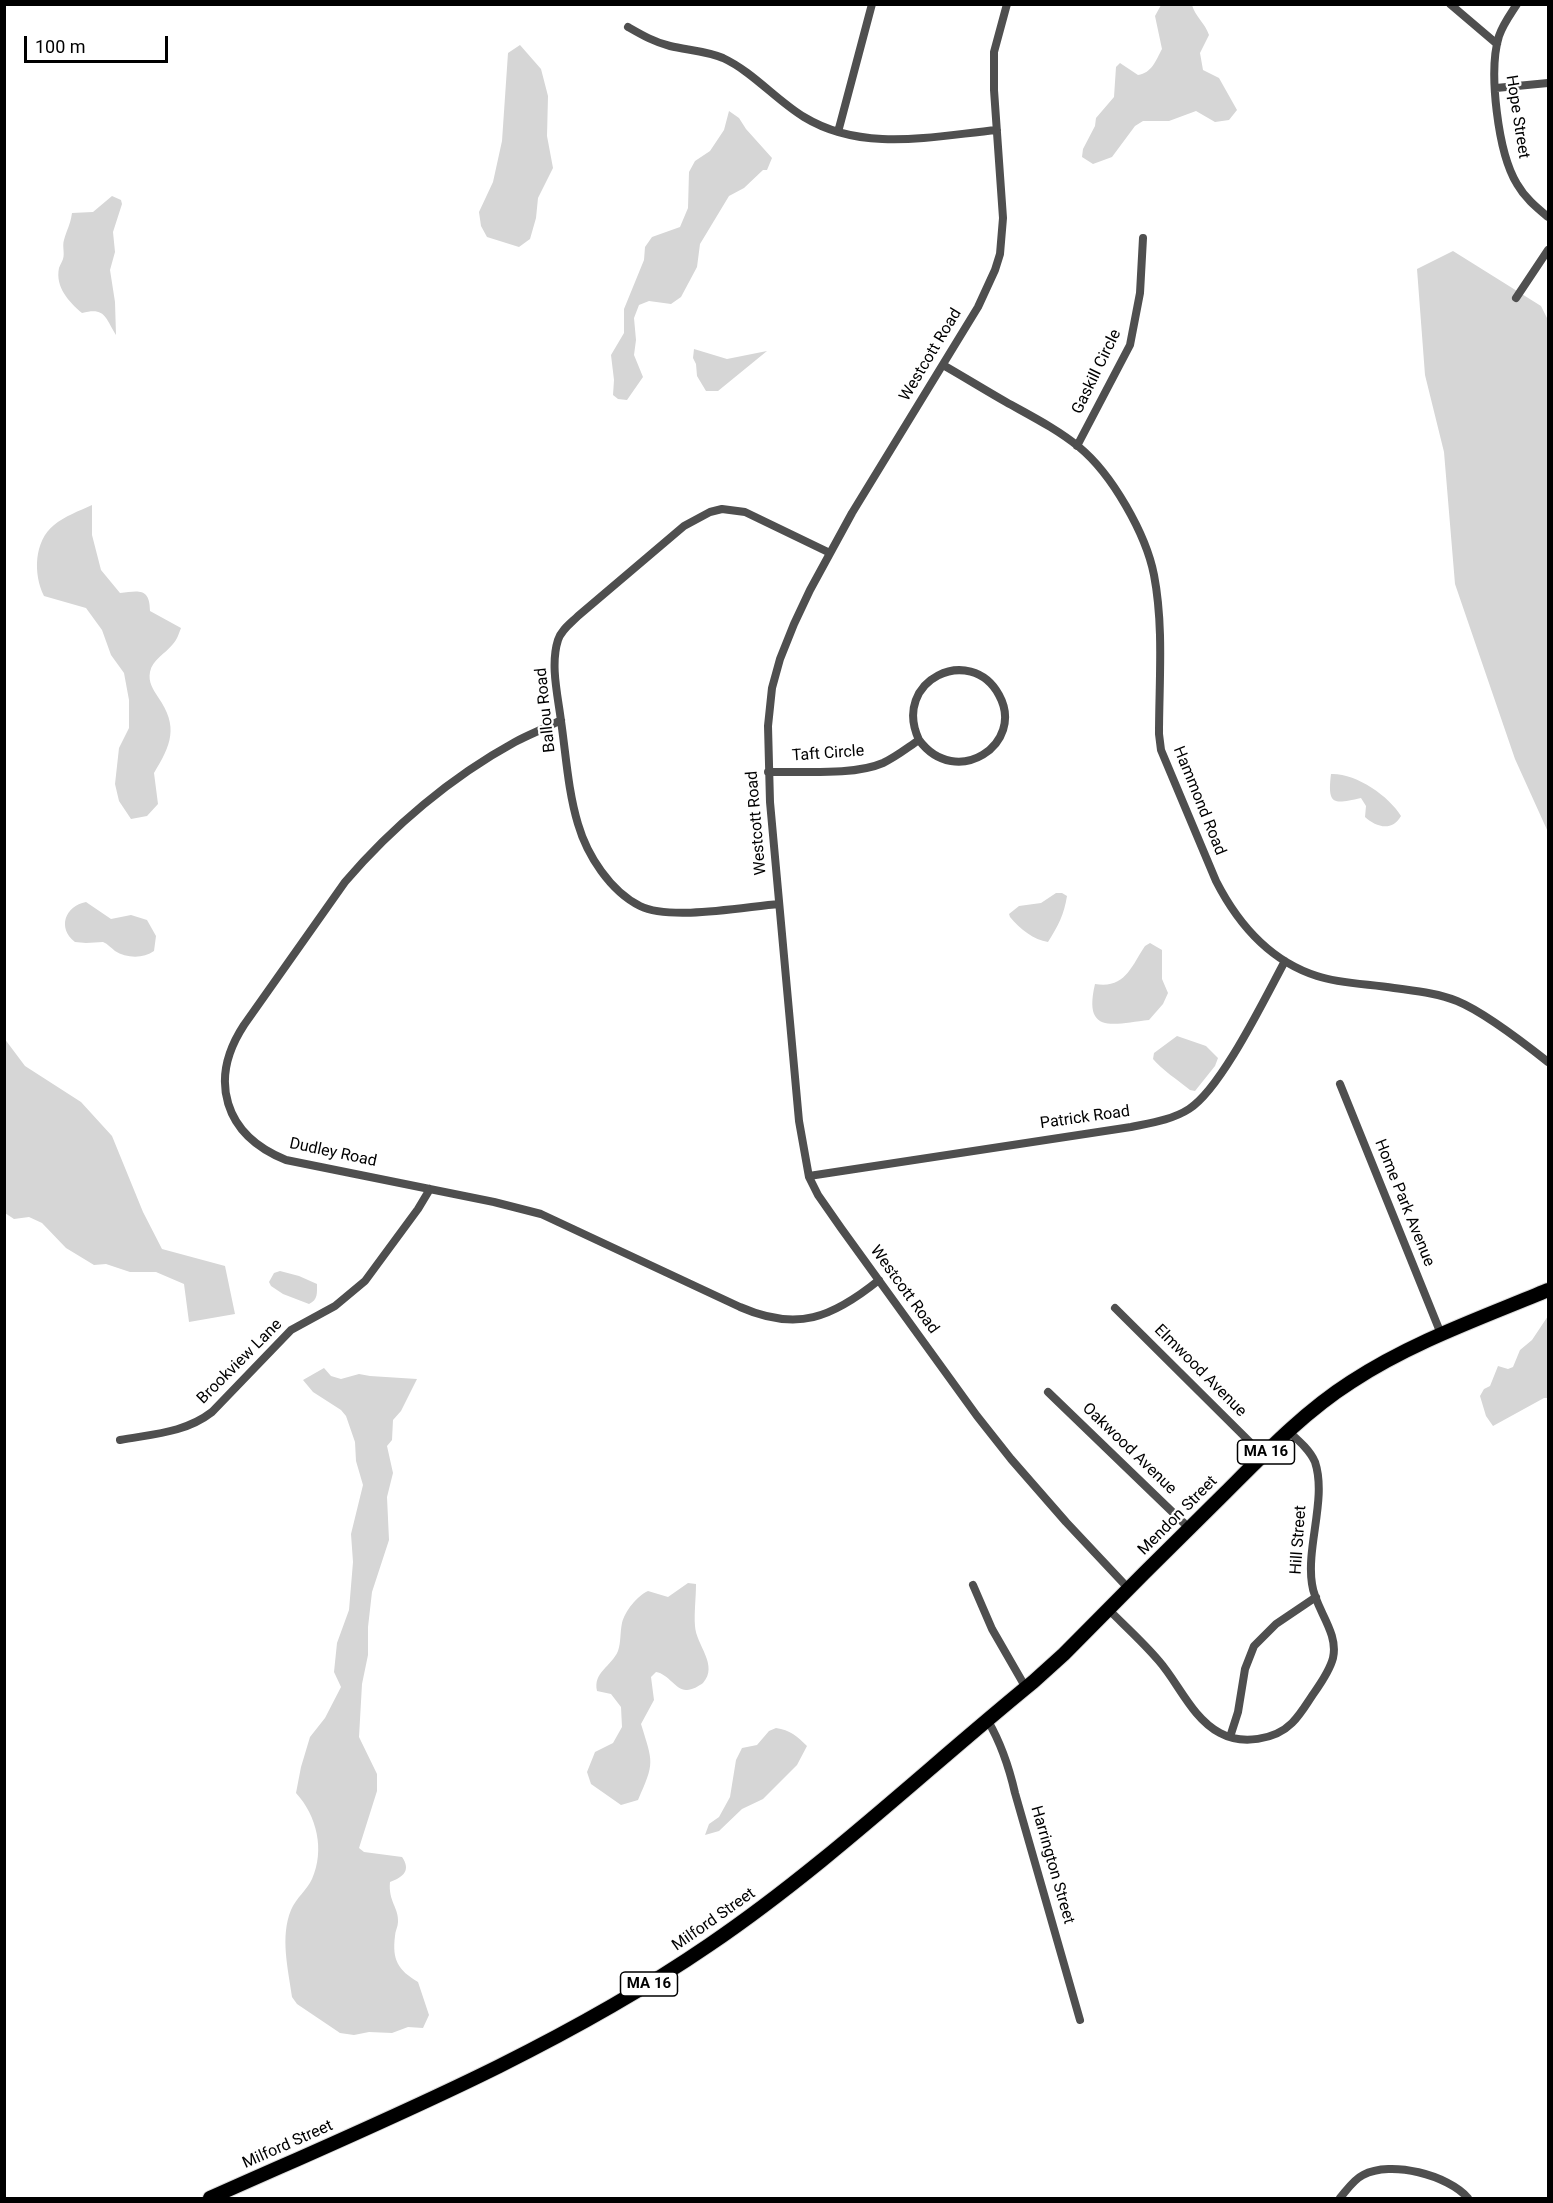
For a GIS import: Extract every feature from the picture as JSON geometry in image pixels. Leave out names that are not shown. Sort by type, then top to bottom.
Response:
[{"type":"main road","name":"Mendon Street","points":[[1029,1685],[1064,1654],[1288,1431],[1350,1383],[1387,1360],[1441,1334],[1548,1290]]},
{"type":"main road","name":"Milford Street","points":[[210,2199],[407,2110],[555,2039],[643,1987],[707,1946],[791,1885],[1029,1685]]},
{"type":"street","points":[[838,132],[872,4]]},
{"type":"street","name":"Westcott Road","points":[[1007,4],[994,52],[994,90],[1003,218],[1000,254],[996,270],[978,307],[830,553],[806,598],[780,659],[772,688],[768,726],[768,772],[799,1121],[809,1176],[819,1195],[879,1280],[1011,1459],[1128,1588]]},
{"type":"street","points":[[1450,4],[1497,44]]},
{"type":"street","name":"Hope Street","points":[[1517,4],[1504,23],[1497,44],[1494,66],[1502,145],[1509,168],[1523,194],[1548,217]]},
{"type":"street","points":[[628,27],[660,43],[723,58],[806,118],[838,132],[858,137],[897,141],[997,130]]},
{"type":"street","points":[[1496,88],[1548,83]]},
{"type":"street","name":"Gaskill Circle","points":[[1077,446],[1130,345],[1140,293],[1143,238]]},
{"type":"street","points":[[1516,298],[1548,250]]},
{"type":"street","name":"Hammond Road","points":[[943,365],[1053,428],[1077,446],[1107,475],[1127,507],[1138,528],[1154,574],[1159,617],[1161,750],[1226,900],[1245,927],[1268,950],[1285,962],[1319,977],[1426,992],[1458,1001],[1548,1062]]},
{"type":"street","name":"Ballou Road","points":[[779,904],[695,912],[670,911],[649,909],[622,894],[594,860],[578,825],[561,720],[556,679],[556,647],[559,637],[578,615],[684,526],[710,512],[736,509],[830,553]]},
{"type":"street","points":[[967,671],[986,680],[1000,696],[1004,715],[1001,733],[991,749],[984,754],[967,762],[948,761],[931,754],[919,740],[912,720],[915,699],[927,682],[936,676],[946,672],[967,671]]},
{"type":"street","name":"Dudley Road","points":[[561,720],[515,742],[460,777],[406,821],[345,882],[243,1025],[228,1055],[224,1077],[229,1107],[245,1133],[260,1147],[286,1160],[516,1206],[542,1214],[768,1317],[793,1320],[823,1314],[854,1299],[879,1280]]},
{"type":"street","name":"Taft Circle","points":[[768,772],[863,768],[883,763],[919,740]]},
{"type":"street","name":"Patrick Road","points":[[809,1176],[1131,1127],[1180,1114],[1203,1098],[1213,1085],[1285,962]]},
{"type":"street","name":"Home Park Avenue","points":[[1340,1084],[1441,1334]]},
{"type":"street","name":"Brookview Lane","points":[[120,1440],[188,1427],[212,1413],[291,1330],[335,1306],[365,1281],[430,1189]]},
{"type":"street","name":"Elmwood Avenue","points":[[1115,1308],[1263,1455]]},
{"type":"street","name":"Oakwood Avenue","points":[[1048,1392],[1189,1528]]},
{"type":"street","name":"Hill Street","points":[[1108,1609],[1159,1660],[1201,1719],[1221,1734],[1253,1739],[1267,1737],[1290,1725],[1316,1690],[1333,1658],[1334,1648],[1332,1635],[1312,1587],[1317,1474],[1311,1454],[1288,1431]]},
{"type":"street","points":[[973,1585],[992,1629],[1029,1685]]},
{"type":"street","points":[[1230,1737],[1238,1712],[1245,1669],[1254,1646],[1276,1624],[1316,1597]]},
{"type":"street","name":"Harrington Street","points":[[988,1721],[1001,1743],[1007,1761],[1080,2020]]},
{"type":"street","points":[[1340,2199],[1361,2175],[1372,2171],[1402,2170],[1417,2171],[1440,2178],[1457,2187],[1468,2199]]},
{"type":"shaded area","points":[[1161,5],[1192,5],[1209,35],[1200,53],[1203,70],[1219,78],[1237,110],[1229,120],[1215,122],[1196,111],[1169,121],[1143,121],[1135,126],[1112,157],[1093,164],[1082,157],[1083,149],[1095,126],[1096,118],[1114,97],[1116,67],[1120,63],[1138,75],[1143,74],[1153,65],[1162,49],[1155,16]]},
{"type":"shaded area","points":[[520,45],[541,69],[548,96],[547,136],[553,168],[538,198],[536,218],[530,239],[519,247],[487,237],[481,226],[479,212],[493,182],[502,141],[508,53]]},
{"type":"shaded area","points":[[729,111],[739,118],[772,158],[767,170],[763,170],[744,188],[729,196],[700,244],[697,267],[681,297],[671,304],[649,301],[639,305],[634,318],[636,340],[634,355],[643,377],[627,400],[618,399],[613,395],[611,355],[624,333],[624,309],[644,260],[645,247],[652,237],[680,227],[688,208],[689,172],[695,161],[710,151],[724,130]]},
{"type":"shaded area","points":[[112,196],[121,200],[122,204],[113,232],[115,252],[110,270],[115,302],[116,335],[104,315],[95,311],[82,313],[72,304],[61,288],[58,275],[64,257],[63,242],[72,213],[93,212]]},
{"type":"shaded area","points":[[1453,251],[1541,306],[1548,320],[1548,832],[1515,759],[1455,584],[1444,452],[1425,375],[1417,269]]},
{"type":"shaded area","points":[[694,349],[727,359],[767,351],[718,391],[706,391],[697,376],[693,358]]},
{"type":"shaded area","points":[[92,505],[92,535],[101,570],[120,593],[142,592],[148,598],[150,611],[181,628],[170,648],[156,661],[150,672],[151,685],[165,708],[170,727],[165,754],[154,773],[158,804],[147,816],[131,819],[119,801],[115,784],[119,748],[129,728],[129,700],[124,673],[111,655],[102,630],[86,608],[44,596],[38,578],[37,558],[47,532],[63,519]]},
{"type":"shaded area","points":[[1331,774],[1351,777],[1371,787],[1389,801],[1401,816],[1389,826],[1379,825],[1365,817],[1366,806],[1361,798],[1334,800],[1330,792]]},
{"type":"shaded area","points":[[1056,893],[1067,896],[1060,920],[1048,942],[1027,933],[1010,917],[1009,914],[1019,906],[1041,903]]},
{"type":"shaded area","points":[[86,902],[111,919],[131,915],[147,920],[156,936],[154,951],[140,956],[129,956],[115,951],[103,942],[75,942],[66,930],[66,918],[73,908]]},
{"type":"shaded area","points":[[1150,943],[1162,950],[1162,979],[1168,993],[1163,1004],[1149,1020],[1113,1024],[1097,1019],[1093,1012],[1092,1000],[1095,984],[1105,985],[1120,980],[1131,969],[1145,946]]},
{"type":"shaded area","points":[[1177,1036],[1206,1046],[1218,1058],[1215,1066],[1195,1091],[1190,1090],[1165,1071],[1153,1059],[1154,1053]]},
{"type":"shaded area","points":[[4,1038],[25,1066],[81,1102],[112,1136],[143,1212],[162,1249],[225,1266],[235,1314],[189,1322],[184,1284],[156,1272],[130,1272],[106,1264],[94,1265],[66,1248],[42,1223],[29,1217],[14,1219],[5,1213]]},
{"type":"shaded area","points":[[280,1271],[317,1284],[314,1300],[309,1304],[283,1294],[271,1286],[269,1282],[274,1273]]},
{"type":"shaded area","points":[[1548,1316],[1548,1398],[1544,1398],[1493,1426],[1486,1416],[1480,1396],[1484,1389],[1490,1386],[1498,1366],[1508,1369],[1513,1367],[1520,1350],[1532,1340]]},
{"type":"shaded area","points":[[324,1368],[331,1376],[341,1379],[359,1374],[417,1379],[401,1411],[393,1420],[392,1440],[387,1446],[393,1473],[387,1497],[389,1540],[372,1592],[359,1737],[377,1774],[377,1791],[359,1848],[364,1852],[402,1857],[405,1862],[405,1872],[390,1882],[398,1917],[395,1952],[401,1968],[418,1982],[429,2015],[423,2028],[408,2027],[392,2033],[369,2032],[354,2035],[340,2033],[297,2004],[292,1997],[286,1953],[286,1931],[291,1910],[312,1879],[318,1857],[314,1823],[296,1793],[310,1737],[325,1718],[341,1687],[334,1672],[337,1643],[349,1610],[353,1562],[351,1534],[363,1485],[356,1461],[355,1442],[346,1416],[341,1410],[313,1392],[303,1380]]},
{"type":"shaded area","points":[[688,1583],[696,1584],[695,1626],[708,1662],[707,1676],[703,1683],[687,1690],[679,1688],[661,1673],[656,1672],[651,1677],[654,1700],[641,1724],[650,1755],[650,1770],[638,1800],[621,1805],[591,1784],[587,1772],[595,1752],[613,1743],[622,1727],[621,1707],[611,1694],[597,1691],[596,1684],[600,1674],[618,1651],[621,1626],[636,1600],[648,1591],[668,1597]]},
{"type":"shaded area","points":[[776,1728],[793,1734],[807,1746],[797,1765],[763,1799],[742,1809],[719,1831],[705,1835],[709,1824],[719,1817],[730,1797],[736,1760],[742,1748],[757,1745],[769,1731]]}]
